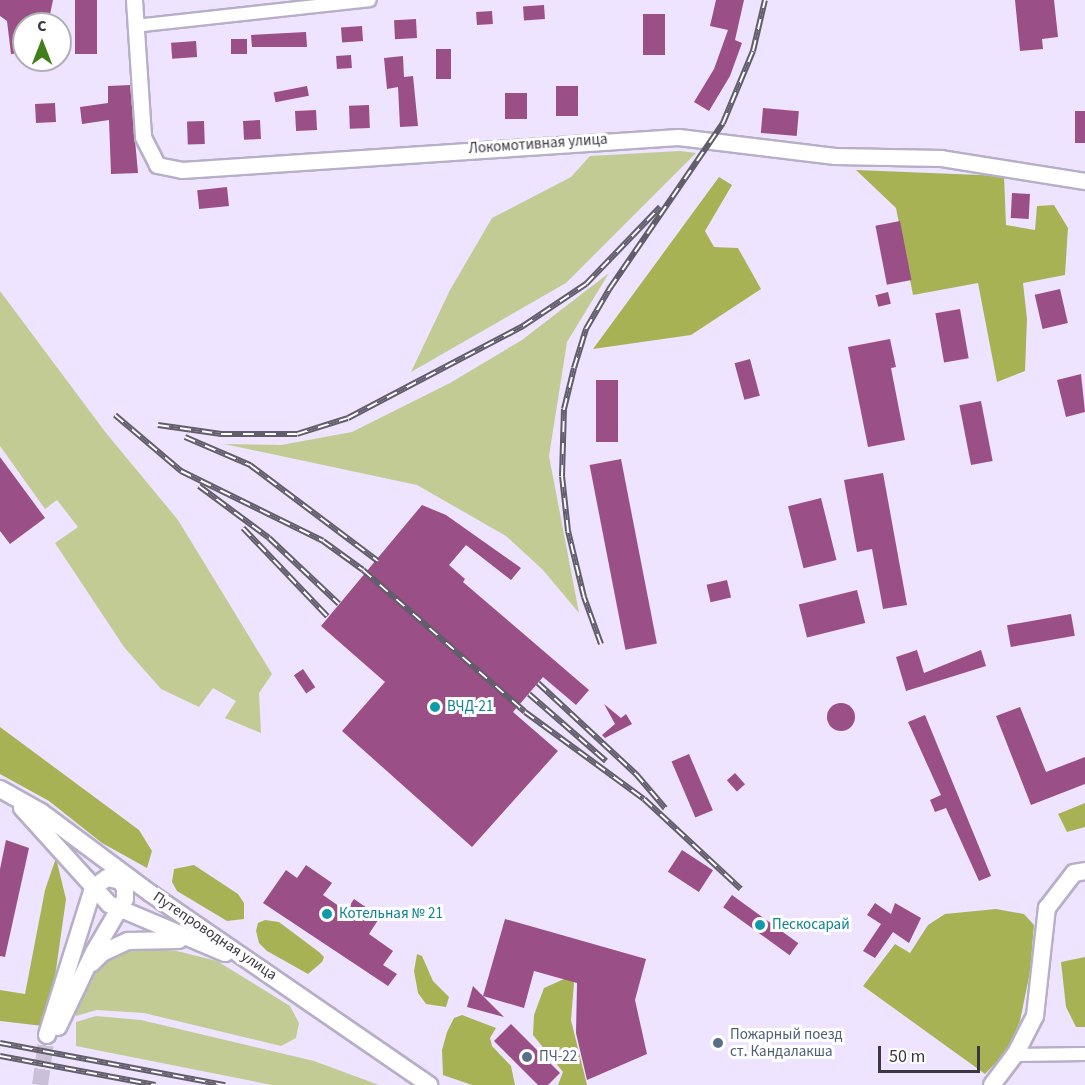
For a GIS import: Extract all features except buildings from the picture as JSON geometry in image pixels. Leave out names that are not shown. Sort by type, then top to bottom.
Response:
[{"type":"main road","points":[[5,791],[71,859],[93,888],[120,910],[220,950],[276,977]]},
{"type":"main road","name":"Путепроводная улица","points":[[5,791],[41,812],[150,893],[276,977],[429,1085]]},
{"type":"main road","points":[[71,859],[79,896],[75,941]]},
{"type":"main road","points":[[108,863],[120,879],[125,888],[120,910],[50,1036],[75,941],[93,888],[107,878],[120,879],[150,893]]},
{"type":"main road","points":[[992,1085],[1015,1055],[1035,1016],[1047,908],[1074,873],[1085,871]]},
{"type":"main road","points":[[85,970],[102,953],[128,941],[182,940],[220,950]]},
{"type":"street","name":"Локомотивная улица","points":[[134,0],[142,137],[157,165],[182,170],[678,137],[835,156],[941,158],[1085,181]]},
{"type":"street","points":[[135,26],[370,0]]},
{"type":"street","points":[[1015,1055],[1085,1054]]},
{"type":"green space","points":[[680,151],[696,153],[566,283],[411,372],[450,290],[492,218],[571,177],[590,156]]},
{"type":"green space","points":[[856,170],[1004,176],[1006,225],[1035,230],[1037,206],[1054,205],[1068,228],[1065,275],[1023,283],[1027,319],[1025,371],[997,382],[978,283],[913,295],[896,208]]},
{"type":"green space","points":[[719,177],[732,185],[705,231],[714,247],[738,248],[761,289],[691,335],[593,349]]},
{"type":"green space","points":[[609,273],[567,342],[549,456],[579,613],[543,570],[506,536],[417,485],[224,444],[281,445],[352,432],[450,383],[522,340]]},
{"type":"green space","points":[[0,291],[106,433],[178,520],[272,674],[259,693],[261,733],[225,718],[236,701],[213,688],[199,707],[161,689],[124,647],[55,543],[78,527],[57,500],[45,509],[0,446]]},
{"type":"green space","points":[[0,727],[139,830],[152,851],[147,868],[102,843],[49,801],[0,774]]},
{"type":"green space","points":[[1085,803],[1085,827],[1067,832],[1058,814]]},
{"type":"green space","points":[[56,858],[66,899],[53,991],[43,1026],[0,1021],[0,990],[25,994],[45,890]]},
{"type":"green space","points":[[194,865],[238,894],[244,903],[244,919],[227,921],[177,891],[172,882],[174,869]]},
{"type":"green space","points":[[996,909],[1024,914],[1034,925],[1030,972],[1020,1021],[1008,1050],[985,1074],[863,986],[895,944],[910,953],[928,925],[945,914]]},
{"type":"green space","points":[[265,920],[279,922],[319,952],[324,957],[322,962],[308,974],[267,951],[259,943],[256,931],[258,923]]},
{"type":"green space","points":[[142,948],[177,951],[217,961],[290,1006],[299,1023],[296,1038],[281,1046],[144,1013],[97,1010],[76,1016],[76,1007],[95,969],[116,953]]},
{"type":"green space","points":[[417,954],[422,956],[433,981],[449,997],[446,1007],[426,1004],[418,993],[414,971]]},
{"type":"green space","points":[[1085,957],[1085,1027],[1076,1027],[1066,1007],[1061,962]]},
{"type":"green space","points":[[564,979],[572,979],[574,983],[571,1020],[587,1085],[558,1085],[563,1072],[533,1035],[534,1015],[544,988]]},
{"type":"green space","points":[[462,1015],[496,1028],[490,1038],[492,1046],[511,1066],[515,1085],[472,1085],[443,1075],[442,1050],[447,1032],[454,1018]]},
{"type":"green space","points":[[96,1016],[141,1020],[314,1061],[379,1085],[272,1085],[76,1046],[76,1022]]},
{"type":"tunnel","points":[[40,1085],[47,1035]]},
{"type":"railway","points":[[601,644],[584,597],[568,531],[562,476],[564,409],[574,368],[586,329],[610,288],[723,123],[753,51],[765,0]]},
{"type":"railway","points":[[158,425],[221,434],[297,434],[348,418],[523,326],[586,284],[660,207]]},
{"type":"railway","points":[[115,415],[181,471],[323,541],[363,570],[525,712],[644,799],[741,889]]},
{"type":"railway","points":[[185,437],[250,465],[378,561]]},
{"type":"railway","points":[[199,486],[269,538],[339,604]]},
{"type":"railway","points":[[243,528],[327,616]]},
{"type":"railway","points":[[538,683],[636,774],[665,808]]},
{"type":"railway","points":[[529,694],[606,761]]},
{"type":"railway","points":[[0,1043],[225,1085]]},
{"type":"railway","points":[[0,1056],[155,1085]]},
{"type":"place","name":"ВЧД-21","points":[[435,707]]},
{"type":"place","name":"Котельная № 21","points":[[327,914]]},
{"type":"place","name":"Пескосарай","points":[[760,925]]},
{"type":"place","name":"Пожарный поезд ст. Кандалакша","points":[[718,1043]]},
{"type":"place","name":"ПЧ-22","points":[[527,1057]]}]
